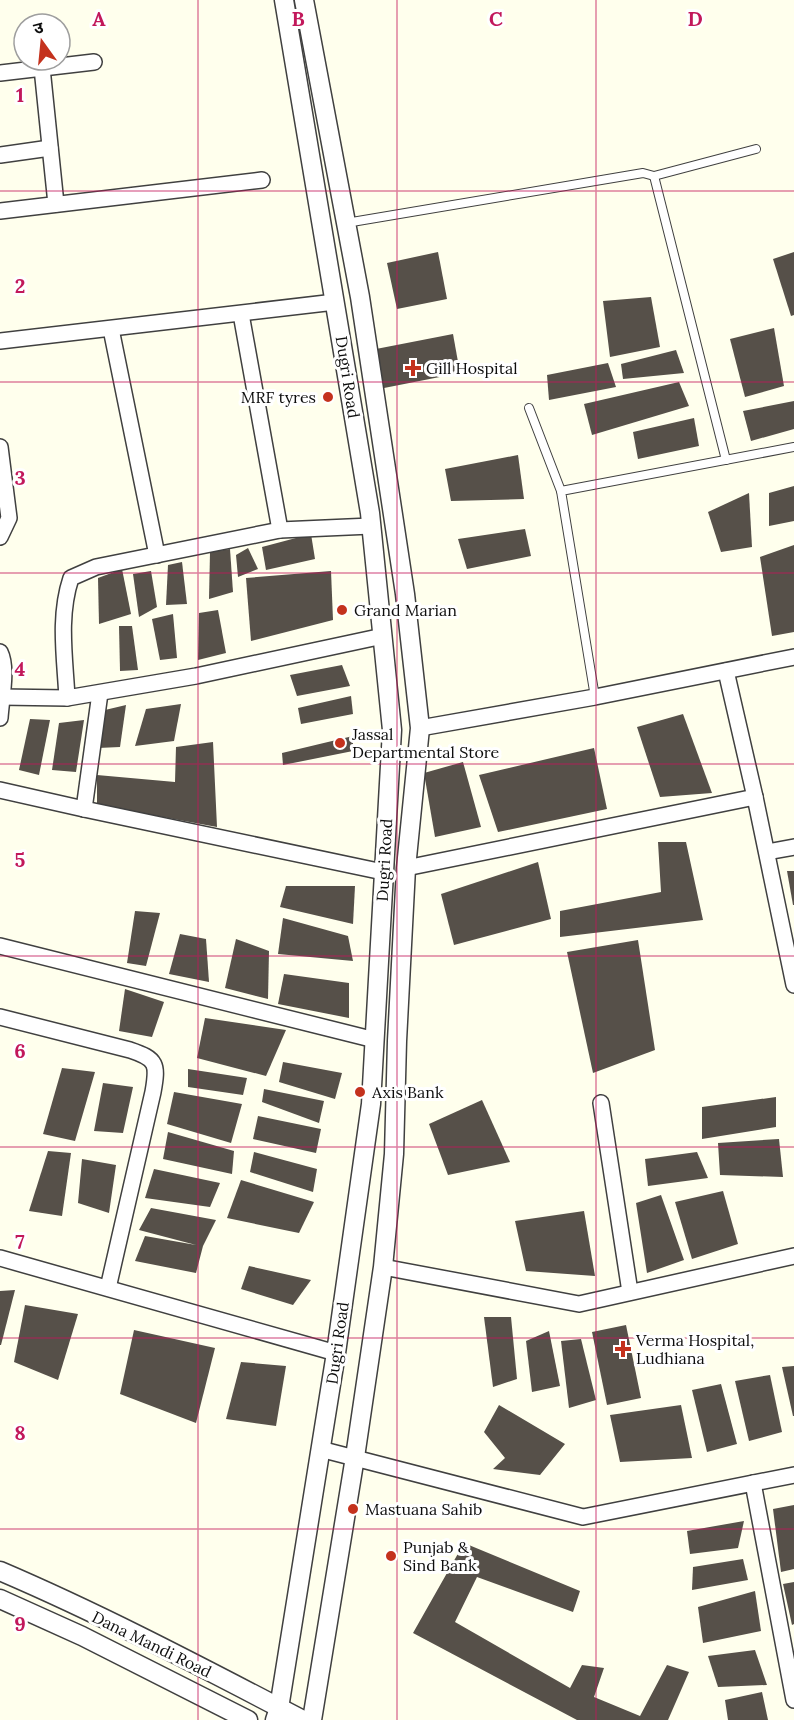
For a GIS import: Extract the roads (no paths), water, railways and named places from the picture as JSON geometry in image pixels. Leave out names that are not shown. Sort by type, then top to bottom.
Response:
[{"type":"street","name":"Dugri Road","points":[[277,1714],[336,1353],[371,1104],[392,730],[372,526],[284,0]]},
{"type":"street","name":"Dugri Road","points":[[304,0],[360,297],[405,594],[420,728],[406,868],[394,1154],[383,1267],[312,1720]]},
{"type":"street","points":[[72,65],[94,62]]},
{"type":"street","points":[[42,72],[56,204]]},
{"type":"street","points":[[0,155],[50,148]]},
{"type":"street","points":[[0,211],[262,180]]},
{"type":"street","points":[[0,341],[335,302]]},
{"type":"street","points":[[242,314],[280,530]]},
{"type":"street","points":[[111,329],[157,555]]},
{"type":"street","points":[[0,537],[9,518],[1,452]]},
{"type":"street","points":[[67,698],[62,617],[71,578],[96,567],[280,530],[372,526]]},
{"type":"street","points":[[1,697],[67,698],[100,693],[196,676],[383,636]]},
{"type":"street","points":[[0,652],[3,664],[0,718]]},
{"type":"street","points":[[420,728],[595,698],[794,657]]},
{"type":"street","points":[[726,671],[794,985]]},
{"type":"street","points":[[84,809],[100,693]]},
{"type":"street","points":[[0,790],[383,872]]},
{"type":"street","points":[[406,868],[755,797]]},
{"type":"street","points":[[767,852],[794,847]]},
{"type":"street","points":[[0,946],[375,1040]]},
{"type":"street","points":[[0,1017],[144,1054],[153,1061],[157,1072],[108,1288]]},
{"type":"street","points":[[601,1103],[630,1293]]},
{"type":"street","points":[[383,1267],[579,1304],[794,1256]]},
{"type":"street","points":[[0,1258],[336,1353]]},
{"type":"street","points":[[320,1449],[583,1517],[794,1475]]},
{"type":"street","points":[[753,1483],[794,1700]]},
{"type":"street","name":"Dana Mandi Road","points":[[0,1571],[54,1595],[277,1714],[303,1720]]},
{"type":"street","points":[[0,1599],[82,1636],[248,1720]]},
{"type":"lane","points":[[346,222],[643,173],[654,176],[756,149]]},
{"type":"lane","points":[[654,176],[726,460]]},
{"type":"lane","points":[[529,408],[561,491],[595,698]]},
{"type":"lane","points":[[561,491],[794,447]]},
{"type":"place","name":"Gill Hospital","points":[[413,368]]},
{"type":"place","name":"MRF tyres","points":[[328,397]]},
{"type":"place","name":"Grand Marian","points":[[342,610]]},
{"type":"place","name":"Jassal Departmental Store","points":[[340,743]]},
{"type":"place","name":"Axis Bank","points":[[360,1092]]},
{"type":"place","name":"Verma Hospital, Ludhiana","points":[[623,1349]]},
{"type":"place","name":"Mastuana Sahib","points":[[353,1509]]},
{"type":"place","name":"Punjab & Sind Bank","points":[[391,1556]]}]
